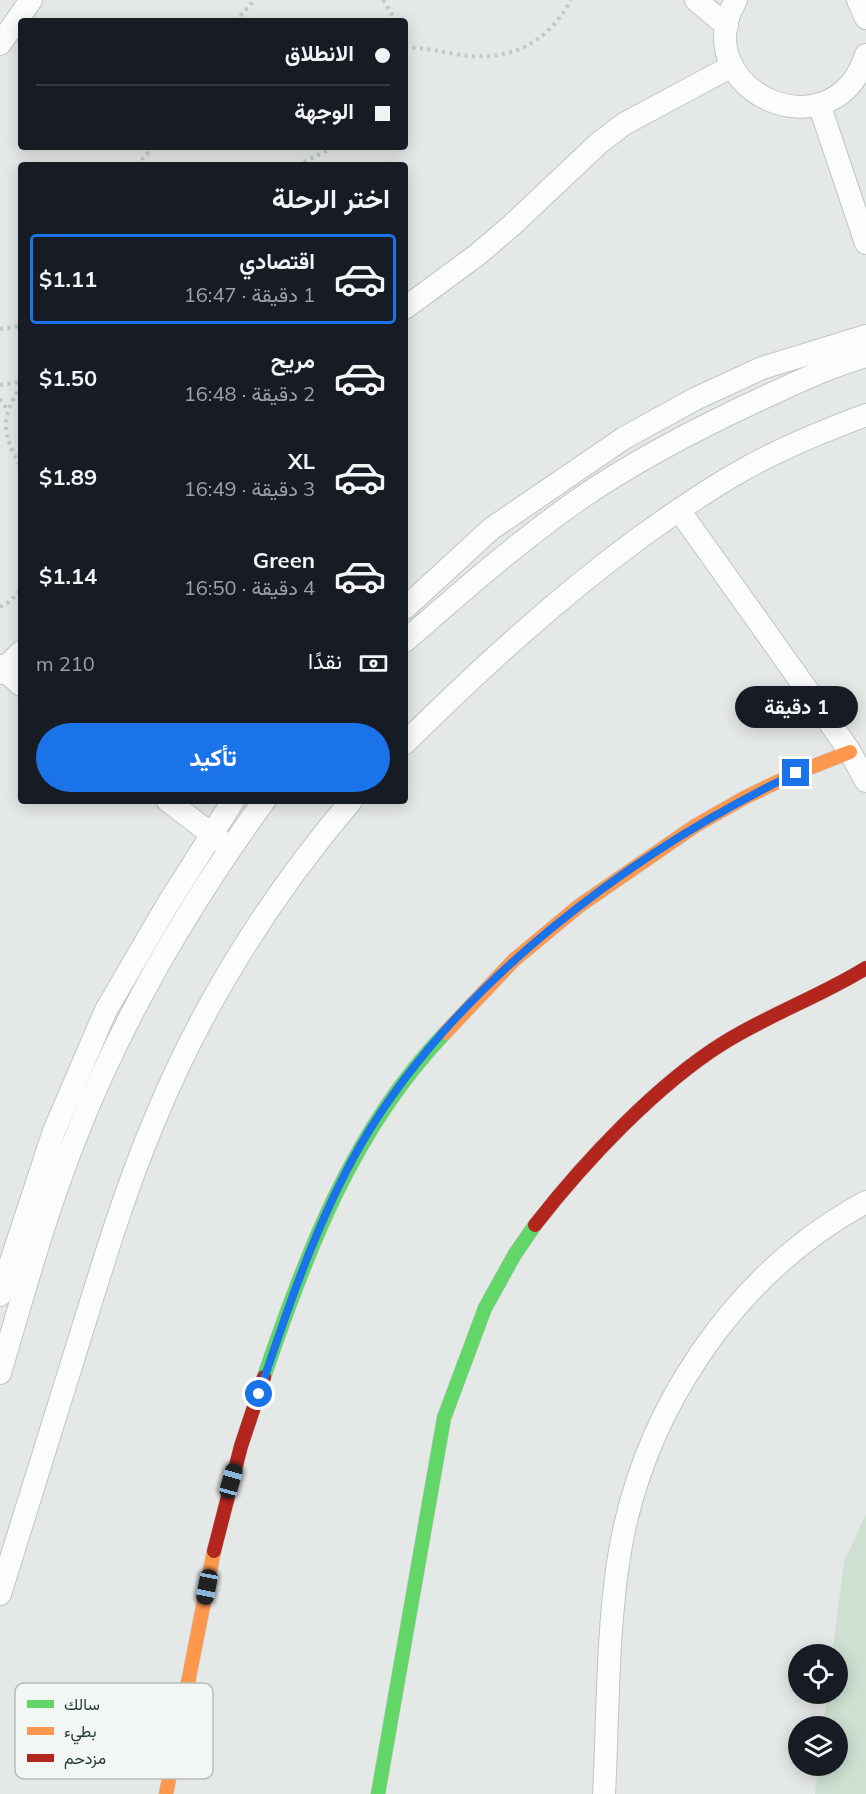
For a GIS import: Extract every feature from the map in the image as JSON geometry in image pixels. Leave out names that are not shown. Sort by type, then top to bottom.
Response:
[{"type":"street","points":[[18,18],[31,0]]},
{"type":"street","points":[[696,0],[727,26]]},
{"type":"street","points":[[736,0],[727,26],[726,40],[732,66],[742,81],[768,101],[802,108],[819,104],[842,92],[864,73]]},
{"type":"street","points":[[0,44],[18,18]]},
{"type":"street","points":[[408,306],[477,255],[599,143],[624,124],[732,66]]},
{"type":"street","points":[[819,104],[866,243]]},
{"type":"street","points":[[408,605],[490,529],[624,438],[695,399],[762,368],[866,336]]},
{"type":"street","points":[[408,638],[517,545],[579,499],[645,458],[713,421],[819,373],[866,356]]},
{"type":"street","points":[[408,740],[466,682],[534,621],[605,563],[679,510],[740,471],[804,439],[866,415]]},
{"type":"street","points":[[679,510],[865,776]]},
{"type":"street","points":[[18,655],[1,669],[18,683]]},
{"type":"street","points":[[188,1683],[214,1552],[241,1446],[287,1310],[320,1228],[359,1148],[387,1102],[420,1059],[506,968],[579,906],[695,826],[744,798],[796,773],[850,752]]},
{"type":"street","points":[[172,804],[231,847]]},
{"type":"street","points":[[0,1295],[54,1131],[106,1010],[231,804]]},
{"type":"street","points":[[0,1373],[33,1263],[75,1138],[129,1017],[186,915],[262,804]]},
{"type":"street","points":[[0,1594],[109,1246],[153,1123],[190,1044],[242,949],[277,895],[348,804]]},
{"type":"street","points":[[378,1794],[444,1418],[463,1361],[486,1306],[516,1253],[550,1204],[580,1169],[684,1071],[748,1028],[814,998],[866,968]]},
{"type":"street","points":[[604,1794],[618,1563],[636,1484],[657,1430],[702,1350],[762,1279],[804,1242],[866,1202]]},
{"type":"street","points":[[166,1794],[169,1779]]},
{"type":"path","points":[[237,18],[249,2],[255,0]]},
{"type":"path","points":[[383,0],[394,18]]},
{"type":"path","points":[[408,48],[423,46],[457,54],[482,56],[509,54],[549,32],[571,0]]},
{"type":"path","points":[[139,162],[151,150]]},
{"type":"path","points":[[303,162],[329,150]]},
{"type":"path","points":[[0,329],[18,326]]},
{"type":"path","points":[[0,385],[18,383]]},
{"type":"path","points":[[18,389],[7,409],[5,429],[7,439],[18,461]]},
{"type":"path","points":[[0,399],[7,409]]},
{"type":"path","points":[[0,607],[18,593]]},
{"type":"green space","points":[[866,1514],[866,1794],[815,1794],[817,1776],[848,1776],[848,1716],[824,1716],[826,1704],[848,1704],[848,1644],[833,1644],[844,1562]]},
{"type":"traffic: fast","points":[[264,1377],[315,1239],[358,1151],[413,1070],[445,1033]]},
{"type":"traffic: fast","points":[[378,1794],[444,1418],[485,1308],[515,1254],[535,1225]]},
{"type":"traffic: slow","points":[[445,1033],[514,960],[579,906],[695,826],[744,798],[796,773],[850,752]]},
{"type":"traffic: slow","points":[[188,1683],[214,1551]]},
{"type":"traffic: slow","points":[[166,1794],[169,1779]]},
{"type":"traffic: jam","points":[[535,1225],[599,1150],[648,1102],[699,1059],[742,1032],[866,968]]},
{"type":"traffic: jam","points":[[214,1551],[241,1446],[264,1377]]},
{"type":"route","points":[[259,1394],[287,1310],[320,1228],[359,1148],[387,1102],[420,1059],[514,960],[579,906],[695,826],[744,798],[796,773]]}]
